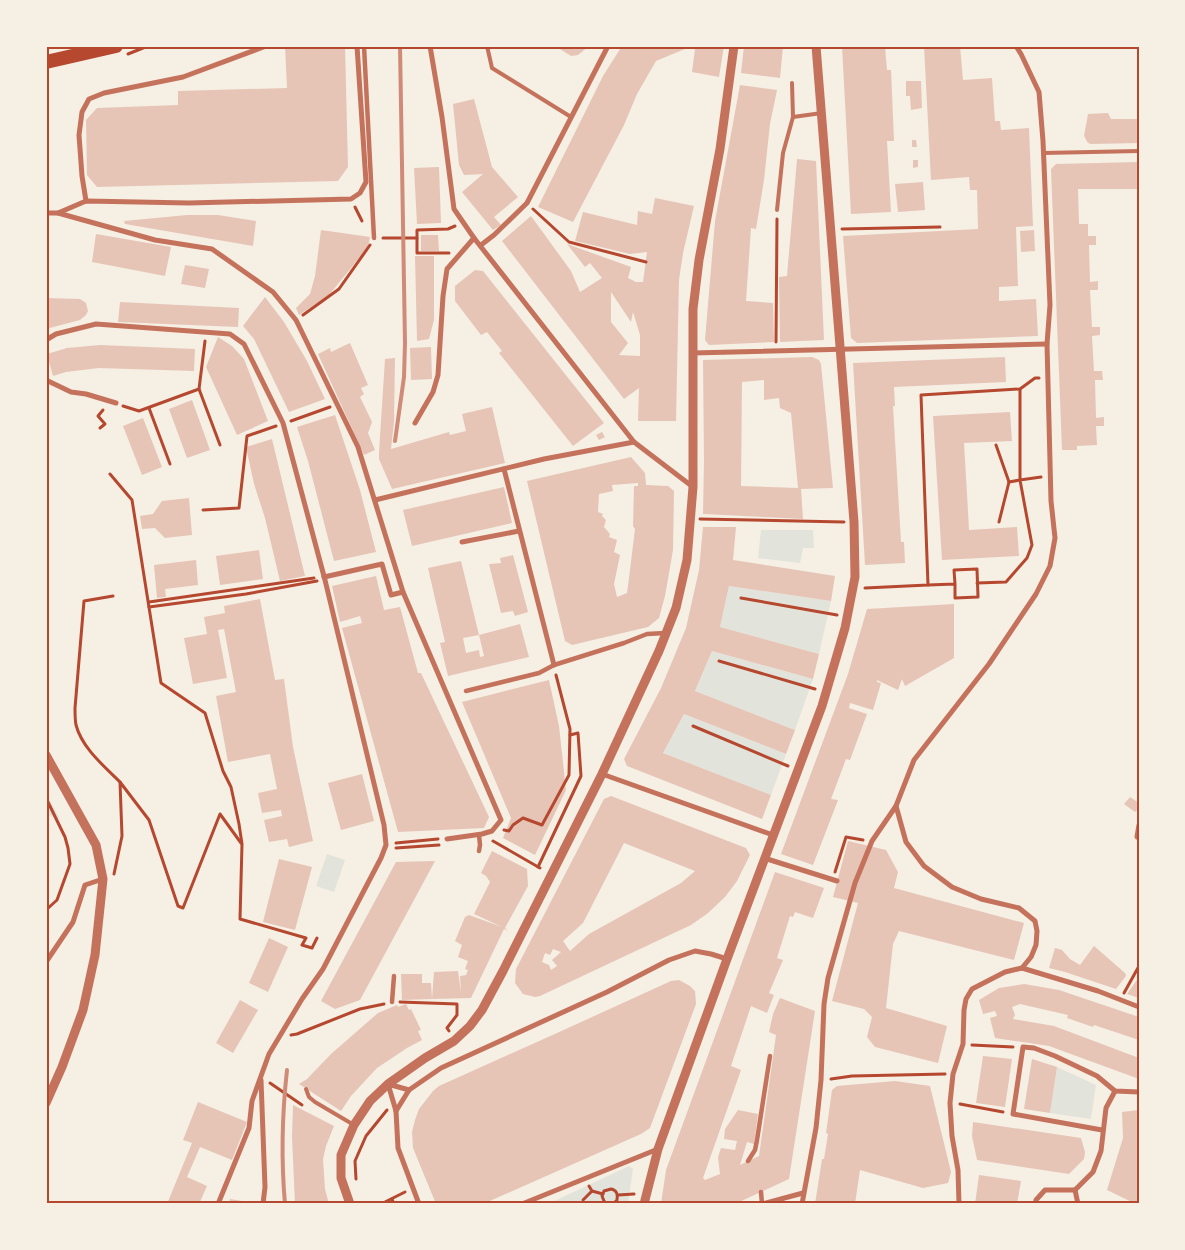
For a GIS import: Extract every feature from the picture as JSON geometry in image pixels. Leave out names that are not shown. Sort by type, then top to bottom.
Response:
[{"type":"highway","points":[[46,62],[116,46]]},
{"type":"street","points":[[86,201],[79,135],[82,112],[89,99],[104,93],[183,78],[266,46]]},
{"type":"street","points":[[58,213],[86,201],[189,203],[351,199],[360,193],[366,182],[357,46]]},
{"type":"street","points":[[364,46],[372,238]]},
{"type":"street","points":[[430,46],[442,117],[454,209],[474,238],[626,433],[634,442],[694,487]]},
{"type":"street","points":[[480,245],[494,235],[527,203],[608,46]]},
{"type":"street","points":[[350,1204],[341,1178],[341,1155],[354,1124],[370,1101],[388,1084],[425,1058],[454,1041],[470,1026],[503,972],[602,774],[676,608],[687,560],[694,487],[693,309],[699,260],[720,150],[734,46]]},
{"type":"street","points":[[644,1204],[658,1149],[726,959],[826,692],[845,628],[855,578],[854,522],[816,46]]},
{"type":"street","points":[[802,1204],[816,1128],[821,1080],[824,1004],[837,945],[855,883],[872,841],[896,806],[914,760],[989,664],[1036,594],[1050,566],[1055,538],[1051,501],[1052,475],[1047,344],[1050,305],[1044,141],[1038,92],[1022,54],[1016,46]]},
{"type":"street","points":[[46,213],[58,213],[155,240],[212,249],[273,292],[296,320],[358,447],[403,592],[501,820],[492,831],[447,842]]},
{"type":"street","points":[[415,423],[433,392],[438,375],[442,306],[447,269],[474,238]]},
{"type":"street","points":[[46,340],[56,334],[96,324],[230,334],[244,344],[283,423],[325,578],[384,825],[386,845],[368,884],[323,969],[269,1054],[252,1101],[250,1128],[218,1204]]},
{"type":"street","points":[[693,353],[1047,344]]},
{"type":"street","points":[[46,380],[71,392],[86,394],[116,403]]},
{"type":"street","points":[[375,500],[544,459],[634,442]]},
{"type":"street","points":[[504,469],[554,665]]},
{"type":"street","points":[[462,542],[519,531]]},
{"type":"street","points":[[325,578],[382,564],[391,595],[403,592]]},
{"type":"street","points":[[466,691],[539,673],[554,665],[647,634],[666,633]]},
{"type":"street","points":[[46,755],[96,845],[103,879],[95,955],[83,1010],[46,1103]]},
{"type":"street","points":[[602,774],[773,835]]},
{"type":"street","points":[[896,806],[906,842],[924,866],[952,887],[981,900],[1019,908],[1035,921],[1037,932],[1036,945],[1031,957],[1022,968]]},
{"type":"street","points":[[1139,825],[1139,838]]},
{"type":"street","points":[[479,835],[479,851]]},
{"type":"street","points":[[764,858],[837,881]]},
{"type":"street","points":[[46,962],[73,922],[85,885],[103,879]]},
{"type":"street","points":[[396,1111],[409,1090],[441,1068],[607,992],[669,960],[695,951],[726,959]]},
{"type":"street","points":[[959,1204],[958,1170],[952,1136],[950,1103],[953,1074],[964,1044],[964,1010],[966,999],[972,989],[1005,972],[1022,968],[1098,990],[1139,1007]]},
{"type":"street","points":[[392,1002],[394,976]]},
{"type":"street","points":[[1102,1130],[1014,1114],[1023,1047],[1034,1048],[1097,1076],[1116,1091],[1139,1092]]},
{"type":"street","points":[[748,1161],[755,1150],[770,1056]]},
{"type":"street","points":[[261,1077],[265,1187],[263,1204]]},
{"type":"street","points":[[388,1084],[409,1090]]},
{"type":"street","points":[[388,1084],[396,1111],[398,1148],[419,1204]]},
{"type":"street","points":[[1035,1204],[1036,1200],[1045,1190],[1075,1190],[1093,1172],[1101,1151],[1106,1108],[1116,1091]]},
{"type":"street","points":[[522,1204],[658,1149]]},
{"type":"street","points":[[1075,1190],[1078,1204]]},
{"type":"street","points":[[760,1192],[762,1204],[804,1193]]},
{"type":"lane","points":[[487,46],[492,68],[571,117]]},
{"type":"lane","points":[[777,210],[783,153],[793,117],[792,83]]},
{"type":"lane","points":[[793,117],[822,114]]},
{"type":"lane","points":[[1043,153],[1139,151]]},
{"type":"lane","points":[[306,1088],[309,1097],[314,1102],[354,1124]]},
{"type":"path","points":[[351,199],[363,223]]},
{"type":"path","points":[[776,350],[777,210]]},
{"type":"path","points":[[541,217],[569,242],[646,262]]},
{"type":"path","points":[[445,253],[417,253],[417,230],[448,229],[463,222]]},
{"type":"path","points":[[831,229],[940,227]]},
{"type":"path","points":[[296,320],[339,289],[370,248],[372,238],[417,238]]},
{"type":"path","points":[[206,331],[199,388],[220,445]]},
{"type":"path","points":[[928,585],[921,395],[1020,389],[1036,378],[1049,378]]},
{"type":"path","points":[[116,403],[139,412],[199,388]]},
{"type":"path","points":[[977,584],[1006,582],[1027,558],[1032,545],[1020,480],[1020,389]]},
{"type":"path","points":[[283,423],[338,405]]},
{"type":"path","points":[[100,428],[105,424],[98,416],[104,407]]},
{"type":"path","points":[[149,408],[170,464]]},
{"type":"path","points":[[202,510],[239,508],[247,436],[276,426]]},
{"type":"path","points":[[996,445],[1009,482],[1000,522]]},
{"type":"path","points":[[110,474],[132,500],[161,683],[205,713],[223,771],[231,787],[242,844],[240,919],[306,938],[302,945],[312,948],[318,938]]},
{"type":"path","points":[[1009,482],[1052,475]]},
{"type":"path","points":[[692,519],[854,522]]},
{"type":"path","points":[[977,569],[978,597],[956,598],[955,584],[954,570],[977,569]]},
{"type":"path","points":[[149,602],[325,578]]},
{"type":"path","points":[[149,607],[246,594],[325,578]]},
{"type":"path","points":[[740,598],[836,615],[840,600],[865,600],[864,588],[955,584]]},
{"type":"path","points":[[113,596],[84,601],[75,708],[76,724],[84,741],[96,757],[120,782],[149,820],[178,906],[183,908],[220,814],[242,844]]},
{"type":"path","points":[[719,661],[826,692]]},
{"type":"path","points":[[502,829],[509,831],[513,825],[523,818],[542,825],[570,775],[570,729],[554,665]]},
{"type":"path","points":[[693,726],[797,770]]},
{"type":"path","points":[[538,867],[581,776],[578,733],[570,735]]},
{"type":"path","points":[[103,879],[112,879],[122,836],[120,782]]},
{"type":"path","points":[[46,798],[65,837],[70,864],[57,900],[46,910]]},
{"type":"path","points":[[493,841],[531,863]]},
{"type":"path","points":[[396,843],[447,842]]},
{"type":"path","points":[[396,848],[447,842]]},
{"type":"path","points":[[1120,1000],[1139,966]]},
{"type":"path","points":[[288,1035],[297,1034],[360,1009],[392,1002],[457,1004],[457,1015],[447,1028],[454,1041]]},
{"type":"path","points":[[964,1044],[1023,1047]]},
{"type":"path","points":[[821,1080],[852,1076],[953,1074]]},
{"type":"path","points":[[273,1085],[301,1104]]},
{"type":"path","points":[[950,1103],[1014,1114]]},
{"type":"path","points":[[381,1204],[412,1188]]},
{"type":"path","points":[[607,1204],[602,1199],[604,1192],[611,1189],[618,1195]]},
{"type":"path","points":[[583,1200],[592,1191]]},
{"type":"path","points":[[618,1195],[634,1194]]},
{"type":"path","points":[[613,1204],[617,1200],[618,1195]]},
{"type":"path","points":[[392,1198],[394,1204]]},
{"type":"shaded area","points":[[761,530],[813,530],[814,548],[803,548],[800,563],[758,558]]},
{"type":"shaded area","points":[[729,586],[831,601],[819,654],[720,627]]},
{"type":"shaded area","points":[[712,651],[813,679],[795,730],[695,691]]},
{"type":"shaded area","points":[[684,714],[786,754],[771,795],[663,753]]},
{"type":"shaded area","points":[[46,793],[60,819],[46,815]]},
{"type":"shaded area","points":[[327,854],[345,860],[334,892],[316,886]]},
{"type":"shaded area","points":[[1057,1067],[1096,1085],[1091,1119],[1050,1113]]},
{"type":"shaded area","points":[[629,1166],[633,1169],[628,1204],[548,1204]]},
{"type":"building","points":[[285,46],[345,46],[348,167],[338,181],[97,187],[87,175],[86,120],[97,108],[178,105],[178,91],[287,88]]},
{"type":"building","points":[[555,46],[589,46],[578,55],[571,56]]},
{"type":"building","points":[[622,46],[692,46],[656,61],[637,94],[624,125],[573,222],[538,207],[603,76]]},
{"type":"building","points":[[693,46],[724,46],[719,77],[692,72],[695,49]]},
{"type":"building","points":[[744,46],[783,46],[780,78],[741,73]]},
{"type":"building","points":[[842,46],[885,46],[887,70],[891,70],[894,141],[887,141],[891,212],[851,214]]},
{"type":"building","points":[[924,46],[960,46],[963,80],[992,78],[995,121],[1000,121],[1001,130],[1029,128],[1033,226],[1016,227],[1018,286],[999,287],[999,301],[1036,299],[1038,336],[857,343],[851,338],[843,236],[978,229],[977,190],[970,190],[969,177],[931,180]]},
{"type":"building","points":[[906,81],[921,81],[922,108],[911,110],[910,96],[906,96]]},
{"type":"building","points":[[740,85],[777,90],[770,124],[756,229],[751,228],[746,301],[773,303],[774,342],[709,345],[705,340],[715,221]]},
{"type":"building","points":[[474,99],[492,167],[518,197],[494,217],[501,225],[493,230],[462,192],[483,174],[464,175],[459,165],[453,104]]},
{"type":"building","points":[[1108,113],[1111,119],[1139,119],[1139,143],[1088,143],[1084,136],[1088,114]]},
{"type":"building","points":[[912,140],[916,140],[917,147],[912,147]]},
{"type":"building","points":[[797,159],[816,161],[824,340],[780,342],[779,277],[787,276]]},
{"type":"building","points":[[913,160],[918,160],[918,167],[913,168]]},
{"type":"building","points":[[1139,162],[1139,189],[1078,189],[1079,224],[1088,224],[1088,236],[1096,236],[1096,245],[1089,245],[1090,282],[1098,281],[1098,290],[1090,290],[1092,327],[1100,327],[1100,335],[1092,336],[1094,371],[1102,371],[1103,380],[1095,380],[1096,418],[1104,417],[1104,426],[1096,426],[1097,445],[1077,446],[1077,450],[1062,450],[1051,169],[1056,164]]},
{"type":"building","points":[[439,167],[441,223],[417,224],[414,168]]},
{"type":"building","points":[[923,182],[925,210],[898,212],[895,184]]},
{"type":"building","points":[[655,198],[694,206],[679,280],[676,421],[638,421],[639,388],[624,399],[502,241],[531,216],[571,271],[580,292],[602,278],[590,263],[585,267],[567,244],[631,267],[628,278],[636,282],[643,282],[647,252],[630,254],[575,241],[583,212],[637,225],[638,211],[652,214]],"holes":[[[611,292],[631,322],[633,312],[640,335],[640,356],[619,355],[628,343],[611,322]]]},
{"type":"building","points":[[187,215],[218,215],[256,221],[253,246],[125,224],[124,221]]},
{"type":"building","points":[[321,230],[370,237],[368,247],[329,295],[299,315],[296,308],[310,294],[315,276]]},
{"type":"building","points":[[1034,230],[1035,251],[1021,252],[1020,231]]},
{"type":"building","points":[[96,234],[171,247],[165,276],[92,262]]},
{"type":"building","points":[[421,235],[438,235],[439,251],[421,251]]},
{"type":"building","points":[[415,256],[434,256],[434,320],[429,339],[417,341]]},
{"type":"building","points":[[185,265],[209,269],[205,288],[181,284]]},
{"type":"building","points":[[475,270],[483,271],[604,423],[573,446],[499,353],[502,351],[487,332],[481,335],[455,301],[455,286]]},
{"type":"building","points":[[265,297],[284,322],[307,361],[325,399],[289,412],[254,339],[243,326]]},
{"type":"building","points":[[46,298],[80,299],[86,303],[88,311],[80,320],[46,329]]},
{"type":"building","points":[[120,302],[239,308],[238,327],[118,322]]},
{"type":"building","points":[[218,337],[232,346],[244,359],[268,421],[237,435],[206,367]]},
{"type":"building","points":[[350,343],[368,385],[361,388],[364,394],[360,397],[372,422],[368,433],[375,450],[364,455],[318,354],[330,348],[331,352]]},
{"type":"building","points":[[100,345],[195,349],[194,371],[99,368],[66,372],[53,376],[47,354],[67,348]]},
{"type":"building","points":[[431,347],[432,379],[411,380],[410,348]]},
{"type":"building","points":[[812,357],[819,360],[821,364],[833,488],[801,489],[803,519],[703,514],[703,360]],"holes":[[[764,380],[764,400],[779,398],[780,408],[791,413],[798,488],[741,486],[742,382]]]},
{"type":"building","points":[[1005,357],[1006,382],[894,387],[895,406],[893,406],[901,542],[904,542],[905,563],[865,565],[853,363]]},
{"type":"building","points":[[395,358],[394,422],[391,449],[449,432],[450,435],[466,431],[462,414],[492,407],[505,463],[392,489],[379,459],[379,452],[385,359]]},
{"type":"building","points":[[192,400],[210,450],[187,458],[169,409]]},
{"type":"building","points":[[1010,412],[1012,441],[964,443],[969,530],[1017,527],[1019,556],[942,560],[933,416]]},
{"type":"building","points":[[335,415],[360,490],[376,552],[334,561],[308,461],[297,427]]},
{"type":"building","points":[[143,418],[162,467],[142,475],[123,426]]},
{"type":"building","points":[[602,432],[605,437],[599,440],[596,435]]},
{"type":"building","points":[[272,439],[305,576],[280,581],[246,447]]},
{"type":"building","points":[[631,457],[645,473],[646,485],[668,486],[674,491],[673,550],[659,618],[648,627],[572,645],[565,641],[527,481]],"holes":[[[638,483],[638,486],[634,486],[633,526],[635,529],[627,593],[617,597],[614,584],[620,555],[614,552],[617,540],[609,537],[610,534],[604,527],[606,520],[602,516],[603,514],[598,512],[599,494],[613,491],[612,485]]]},
{"type":"building","points":[[504,487],[512,523],[412,546],[403,510]]},
{"type":"building","points":[[189,498],[192,535],[165,538],[155,528],[142,529],[140,516],[153,514],[162,501]]},
{"type":"building","points":[[703,527],[736,527],[733,560],[835,576],[831,601],[729,586],[720,627],[819,654],[813,679],[712,651],[695,691],[795,730],[786,754],[684,714],[663,753],[771,795],[762,819],[627,766],[624,759],[661,688],[686,628],[699,570]]},
{"type":"building","points":[[259,550],[263,579],[220,585],[216,556]]},
{"type":"building","points":[[513,555],[528,612],[515,616],[513,611],[501,613],[489,564],[501,563],[500,558]]},
{"type":"building","points":[[196,560],[198,585],[165,589],[166,597],[157,598],[154,565]]},
{"type":"building","points":[[461,561],[479,635],[520,624],[529,657],[448,676],[440,643],[445,642],[428,568]],"holes":[[[479,635],[484,656],[480,657],[479,650],[466,653],[463,638]]]},
{"type":"building","points":[[376,576],[384,610],[400,607],[418,673],[421,673],[489,817],[484,828],[398,832],[342,628],[362,623],[360,616],[340,622],[332,586]]},
{"type":"building","points":[[260,599],[275,680],[284,679],[293,747],[313,841],[289,847],[287,839],[269,842],[264,820],[282,816],[281,810],[262,813],[258,793],[277,789],[270,754],[228,762],[216,696],[236,692],[224,629],[218,630],[227,678],[193,684],[184,638],[207,634],[204,617],[225,613],[224,606]]},
{"type":"building","points":[[954,604],[954,658],[905,686],[902,679],[898,690],[877,680],[877,682],[881,683],[873,710],[850,703],[849,708],[867,714],[850,760],[846,759],[831,799],[838,800],[813,865],[781,854],[848,674],[867,609]]},
{"type":"building","points":[[549,680],[559,726],[566,790],[535,855],[503,838],[511,818],[462,702]]},
{"type":"building","points":[[362,774],[374,821],[341,830],[328,783]]},
{"type":"building","points":[[611,796],[746,848],[750,855],[737,881],[725,897],[708,913],[691,925],[540,996],[535,997],[523,994],[515,983],[516,969],[604,799]],"holes":[[[624,843],[695,871],[681,883],[589,934],[570,951],[563,941],[583,923]],[[553,949],[561,952],[552,960],[557,966],[551,970],[549,965],[542,962],[545,953],[550,955]]]},
{"type":"building","points":[[1130,797],[1139,803],[1139,808],[1135,812],[1124,804]]},
{"type":"building","points":[[848,841],[886,850],[898,872],[894,888],[1024,923],[1014,960],[899,931],[893,944],[886,1008],[947,1026],[938,1063],[875,1047],[867,1037],[872,1017],[864,1009],[832,1001],[858,903],[833,897]]},
{"type":"building","points":[[492,851],[527,869],[528,886],[505,928],[508,931],[504,929],[471,998],[432,999],[434,972],[458,971],[461,993],[460,976],[466,975],[468,970],[465,969],[468,961],[458,957],[462,945],[455,941],[465,917],[469,915],[502,927],[474,914],[490,882],[481,873]]},
{"type":"building","points":[[279,859],[312,867],[295,930],[263,922]]},
{"type":"building","points":[[435,861],[360,1000],[335,1009],[321,1001],[396,862]]},
{"type":"building","points":[[775,872],[824,888],[813,918],[795,912],[793,917],[790,916],[777,958],[783,960],[769,993],[774,995],[767,1013],[751,1006],[731,1066],[741,1070],[703,1178],[705,1180],[720,1174],[718,1157],[721,1148],[735,1150],[737,1141],[724,1139],[725,1129],[738,1110],[758,1114],[754,1144],[747,1142],[740,1165],[759,1156],[776,1035],[769,1032],[773,1014],[780,998],[815,1011],[789,1179],[735,1204],[661,1204],[666,1170]]},
{"type":"building","points":[[269,938],[288,947],[268,992],[249,983]]},
{"type":"building","points":[[1094,946],[1125,973],[1126,976],[1116,989],[1049,968],[1055,948],[1062,950],[1070,959],[1080,965]]},
{"type":"building","points":[[401,974],[422,974],[422,983],[431,983],[432,999],[402,1000]]},
{"type":"building","points":[[1139,977],[1139,998],[1127,994]]},
{"type":"building","points":[[679,980],[695,991],[696,1004],[650,1128],[641,1134],[483,1204],[436,1204],[413,1148],[412,1132],[419,1109],[433,1091],[439,1086],[671,981]]},
{"type":"building","points":[[1024,984],[1059,990],[1139,1017],[1139,1040],[1067,1018],[1068,1015],[1020,1004],[1012,1007],[1015,1015],[1013,1019],[1054,1026],[1139,1058],[1139,1079],[1049,1046],[995,1038],[990,1018],[997,1016],[995,1011],[983,1014],[979,1000],[999,988]]},
{"type":"building","points":[[240,1000],[258,1010],[233,1053],[216,1043]]},
{"type":"building","points":[[406,1004],[409,1010],[411,1009],[421,1030],[418,1031],[422,1040],[377,1068],[351,1096],[341,1111],[299,1084],[307,1079],[331,1054],[378,1013],[397,1005],[398,1007]]},
{"type":"building","points":[[983,1056],[1012,1059],[1005,1107],[976,1103]]},
{"type":"building","points":[[1032,1059],[1057,1067],[1050,1113],[1024,1109]]},
{"type":"building","points":[[895,1081],[930,1086],[951,1172],[948,1183],[923,1188],[860,1170],[855,1204],[815,1204],[828,1134],[826,1133],[832,1090],[837,1086]]},
{"type":"building","points":[[198,1102],[247,1122],[232,1160],[200,1147],[187,1177],[207,1186],[199,1204],[167,1204],[192,1143],[183,1140]]},
{"type":"building","points":[[293,1105],[334,1126],[323,1159],[325,1189],[329,1204],[295,1204],[292,1137]]},
{"type":"building","points":[[1139,1110],[1139,1204],[1136,1204],[1107,1190],[1123,1138],[1122,1112]]},
{"type":"building","points":[[973,1122],[1081,1138],[1085,1152],[1084,1159],[1069,1174],[977,1160],[972,1136]]},
{"type":"building","points":[[979,1175],[1021,1181],[1017,1204],[975,1204]]},
{"type":"building","points":[[230,1199],[254,1203],[254,1204],[229,1204]]},
{"type":"railway","points":[[395,441],[404,377],[405,343],[400,46]]},
{"type":"railway","points":[[285,1204],[283,1137],[287,1070]]}]
